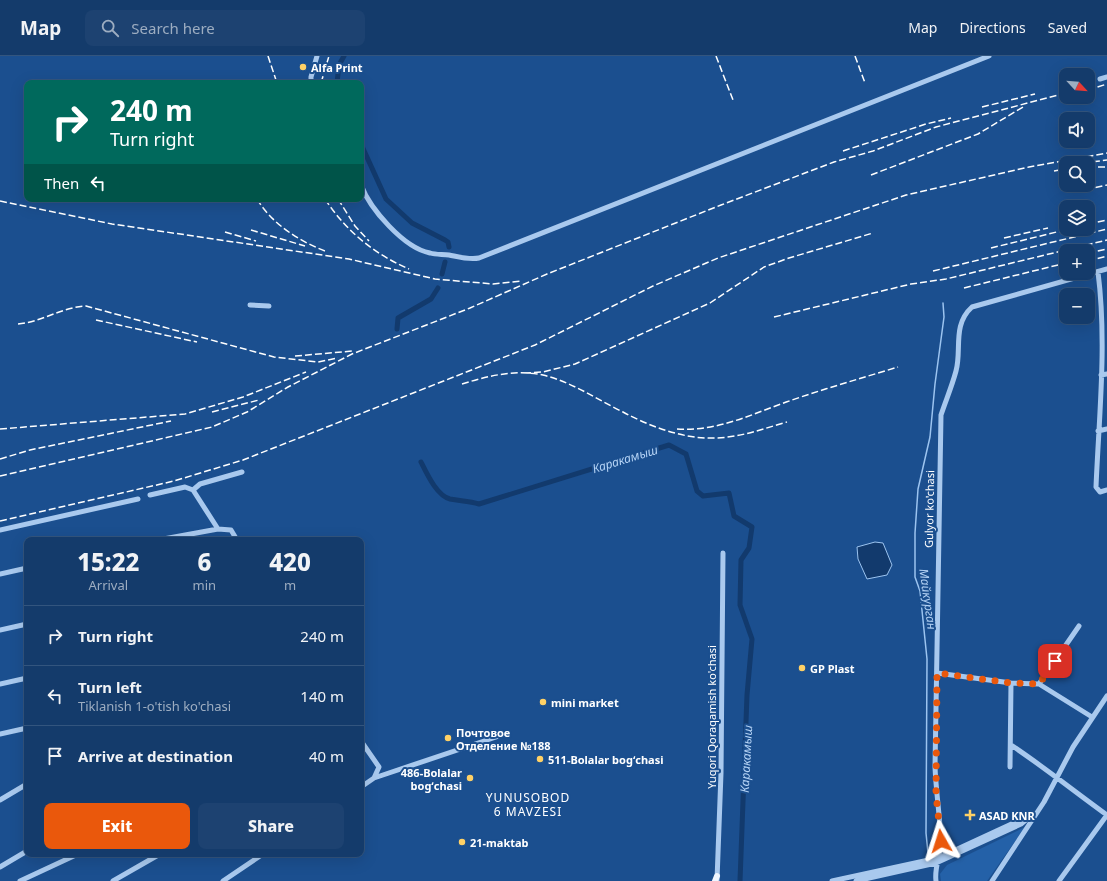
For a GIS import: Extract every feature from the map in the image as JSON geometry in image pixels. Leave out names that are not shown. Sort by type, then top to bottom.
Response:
[{"type":"street","points":[[311,80],[318,56]]},
{"type":"street","points":[[364,192],[381,217],[408,241],[430,254],[439,253],[472,260],[989,56]]},
{"type":"street","points":[[1100,79],[1107,77]]},
{"type":"street","name":"Gulyor ko'chasi","points":[[936,881],[935,871],[941,841],[936,794],[941,414],[957,369],[958,339],[965,315],[972,307],[984,302],[1107,269]]},
{"type":"street","points":[[1098,272],[1105,332],[1098,431],[1098,491],[1100,492],[1107,490]]},
{"type":"street","points":[[250,305],[269,306]]},
{"type":"street","points":[[1101,375],[1107,374]]},
{"type":"street","points":[[1098,431],[1107,429]]},
{"type":"street","points":[[193,490],[200,484],[242,472]]},
{"type":"street","points":[[150,495],[185,487],[193,490],[218,529]]},
{"type":"street","points":[[0,530],[138,499]]},
{"type":"street","points":[[182,537],[218,529],[231,530],[235,537]]},
{"type":"street","name":"Yuqori Qoraqamish ko'chasi","points":[[716,879],[721,780],[723,553]]},
{"type":"street","points":[[0,574],[24,569]]},
{"type":"street","points":[[0,630],[24,625]]},
{"type":"street","points":[[1039,684],[1079,626]]},
{"type":"street","points":[[937,673],[1011,683],[1039,684],[1092,717]]},
{"type":"street","points":[[0,684],[24,679]]},
{"type":"street","points":[[1010,767],[1011,683]]},
{"type":"street","points":[[992,881],[1038,809],[1065,760],[1107,696]]},
{"type":"street","points":[[0,734],[24,729]]},
{"type":"street","points":[[364,785],[374,778],[505,734]]},
{"type":"street","points":[[364,745],[379,767],[374,778]]},
{"type":"street","points":[[1011,745],[1107,815],[1059,881]]},
{"type":"street","points":[[0,800],[24,786]]},
{"type":"street","points":[[856,881],[937,860],[1021,824],[1038,809]]},
{"type":"street","points":[[0,867],[24,853]]},
{"type":"street","points":[[20,881],[72,857]]},
{"type":"street","points":[[113,881],[155,857]]},
{"type":"street","points":[[223,881],[259,857]]},
{"type":"street","points":[[832,881],[937,860]]},
{"type":"shaded area","points":[[875,542],[883,543],[892,565],[887,575],[867,579],[858,559],[857,547]]},
{"type":"shaded area","points":[[1025,827],[987,881],[941,881],[940,874],[947,865]]},
{"type":"waterway","name":"Каракамыш","points":[[337,80],[339,65],[344,56]]},
{"type":"waterway","name":"Каракамыш","points":[[364,151],[386,199],[412,223],[448,242],[449,247]]},
{"type":"waterway","name":"Каракамыш","points":[[442,274],[445,262]]},
{"type":"waterway","name":"Каракамыш","points":[[397,329],[398,318],[431,299],[438,288]]},
{"type":"waterway","name":"Майкурган","points":[[928,853],[926,833],[927,659],[920,591],[915,577],[915,533],[918,489],[930,437],[944,317],[943,303]]},
{"type":"waterway","name":"Каракамыш","points":[[421,462],[433,484],[445,497],[479,504],[669,445],[686,454],[697,491],[703,496],[729,493],[734,516],[752,527],[749,548],[741,560],[740,605],[752,639],[747,695],[740,881]]},
{"type":"railway","points":[[268,56],[276,80]]},
{"type":"railway","points":[[322,80],[329,56]]},
{"type":"railway","points":[[716,56],[733,100]]},
{"type":"railway","points":[[855,56],[865,83]]},
{"type":"railway","points":[[1095,88],[1107,84]]},
{"type":"railway","points":[[982,107],[1035,94]]},
{"type":"railway","points":[[0,476],[212,427],[247,412],[288,387],[352,354],[470,308],[547,274],[721,205],[834,162],[873,151],[936,127],[1059,95]]},
{"type":"railway","points":[[871,175],[978,134],[1023,107]]},
{"type":"railway","points":[[843,151],[926,124],[951,118]]},
{"type":"railway","points":[[0,521],[174,481],[243,460],[535,345],[653,286],[718,258],[906,195],[1029,167],[1107,153]]},
{"type":"railway","points":[[1095,162],[1107,160]]},
{"type":"railway","points":[[1095,167],[1107,167]]},
{"type":"railway","points":[[1054,171],[1059,170]]},
{"type":"railway","points":[[1095,188],[1107,185]]},
{"type":"railway","points":[[0,201],[112,224],[349,259],[435,279],[493,284],[522,281]]},
{"type":"railway","points":[[259,202],[270,216],[287,231],[325,251]]},
{"type":"railway","points":[[327,202],[342,221],[373,249],[409,269]]},
{"type":"railway","points":[[340,202],[355,226],[369,241]]},
{"type":"railway","points":[[1095,223],[1107,220]]},
{"type":"railway","points":[[1004,238],[1048,228]]},
{"type":"railway","points":[[933,271],[1107,229]]},
{"type":"railway","points":[[251,230],[305,246]]},
{"type":"railway","points":[[991,248],[1059,231]]},
{"type":"railway","points":[[225,232],[256,241]]},
{"type":"railway","points":[[524,373],[543,372],[575,364],[710,303],[764,267],[873,233]]},
{"type":"railway","points":[[774,317],[911,284],[946,279],[1107,240]]},
{"type":"railway","points":[[1095,252],[1107,249]]},
{"type":"railway","points":[[1095,259],[1107,256]]},
{"type":"railway","points":[[964,288],[1059,265]]},
{"type":"railway","points":[[18,324],[27,323],[69,309],[86,306],[274,357],[318,362],[338,358]]},
{"type":"railway","points":[[96,320],[197,342]]},
{"type":"railway","points":[[295,356],[353,351]]},
{"type":"railway","points":[[677,429],[707,428],[721,425],[805,396],[898,367]]},
{"type":"railway","points":[[0,429],[185,414],[243,397],[306,372]]},
{"type":"railway","points":[[462,384],[502,374],[533,373],[543,375],[574,386],[655,427],[678,434],[702,438],[723,438],[741,435],[787,422]]},
{"type":"railway","points":[[212,412],[259,400]]},
{"type":"railway","points":[[0,459],[30,450],[171,421]]},
{"type":"place","name":"Alfa Print","points":[[303,67]]},
{"type":"place","name":"GP Plast","points":[[802,668]]},
{"type":"place","name":"mini market","points":[[543,702]]},
{"type":"place","name":"Почтовое Отделение №188","points":[[448,738]]},
{"type":"place","name":"511-Bolalar bogʻchasi","points":[[540,759]]},
{"type":"place","name":"486-Bolalar bogʻchasi","points":[[470,778]]},
{"type":"place","name":"ASAD KNR","points":[[970,815]]},
{"type":"place","name":"21-maktab","points":[[462,842]]},
{"type":"district","name":"YUNUSOBOD 6 MAVZESI","points":[[528,804]]},
{"type":"route","points":[[941,841],[936,794],[937,673],[1011,683],[1039,684],[1055,661]]}]
